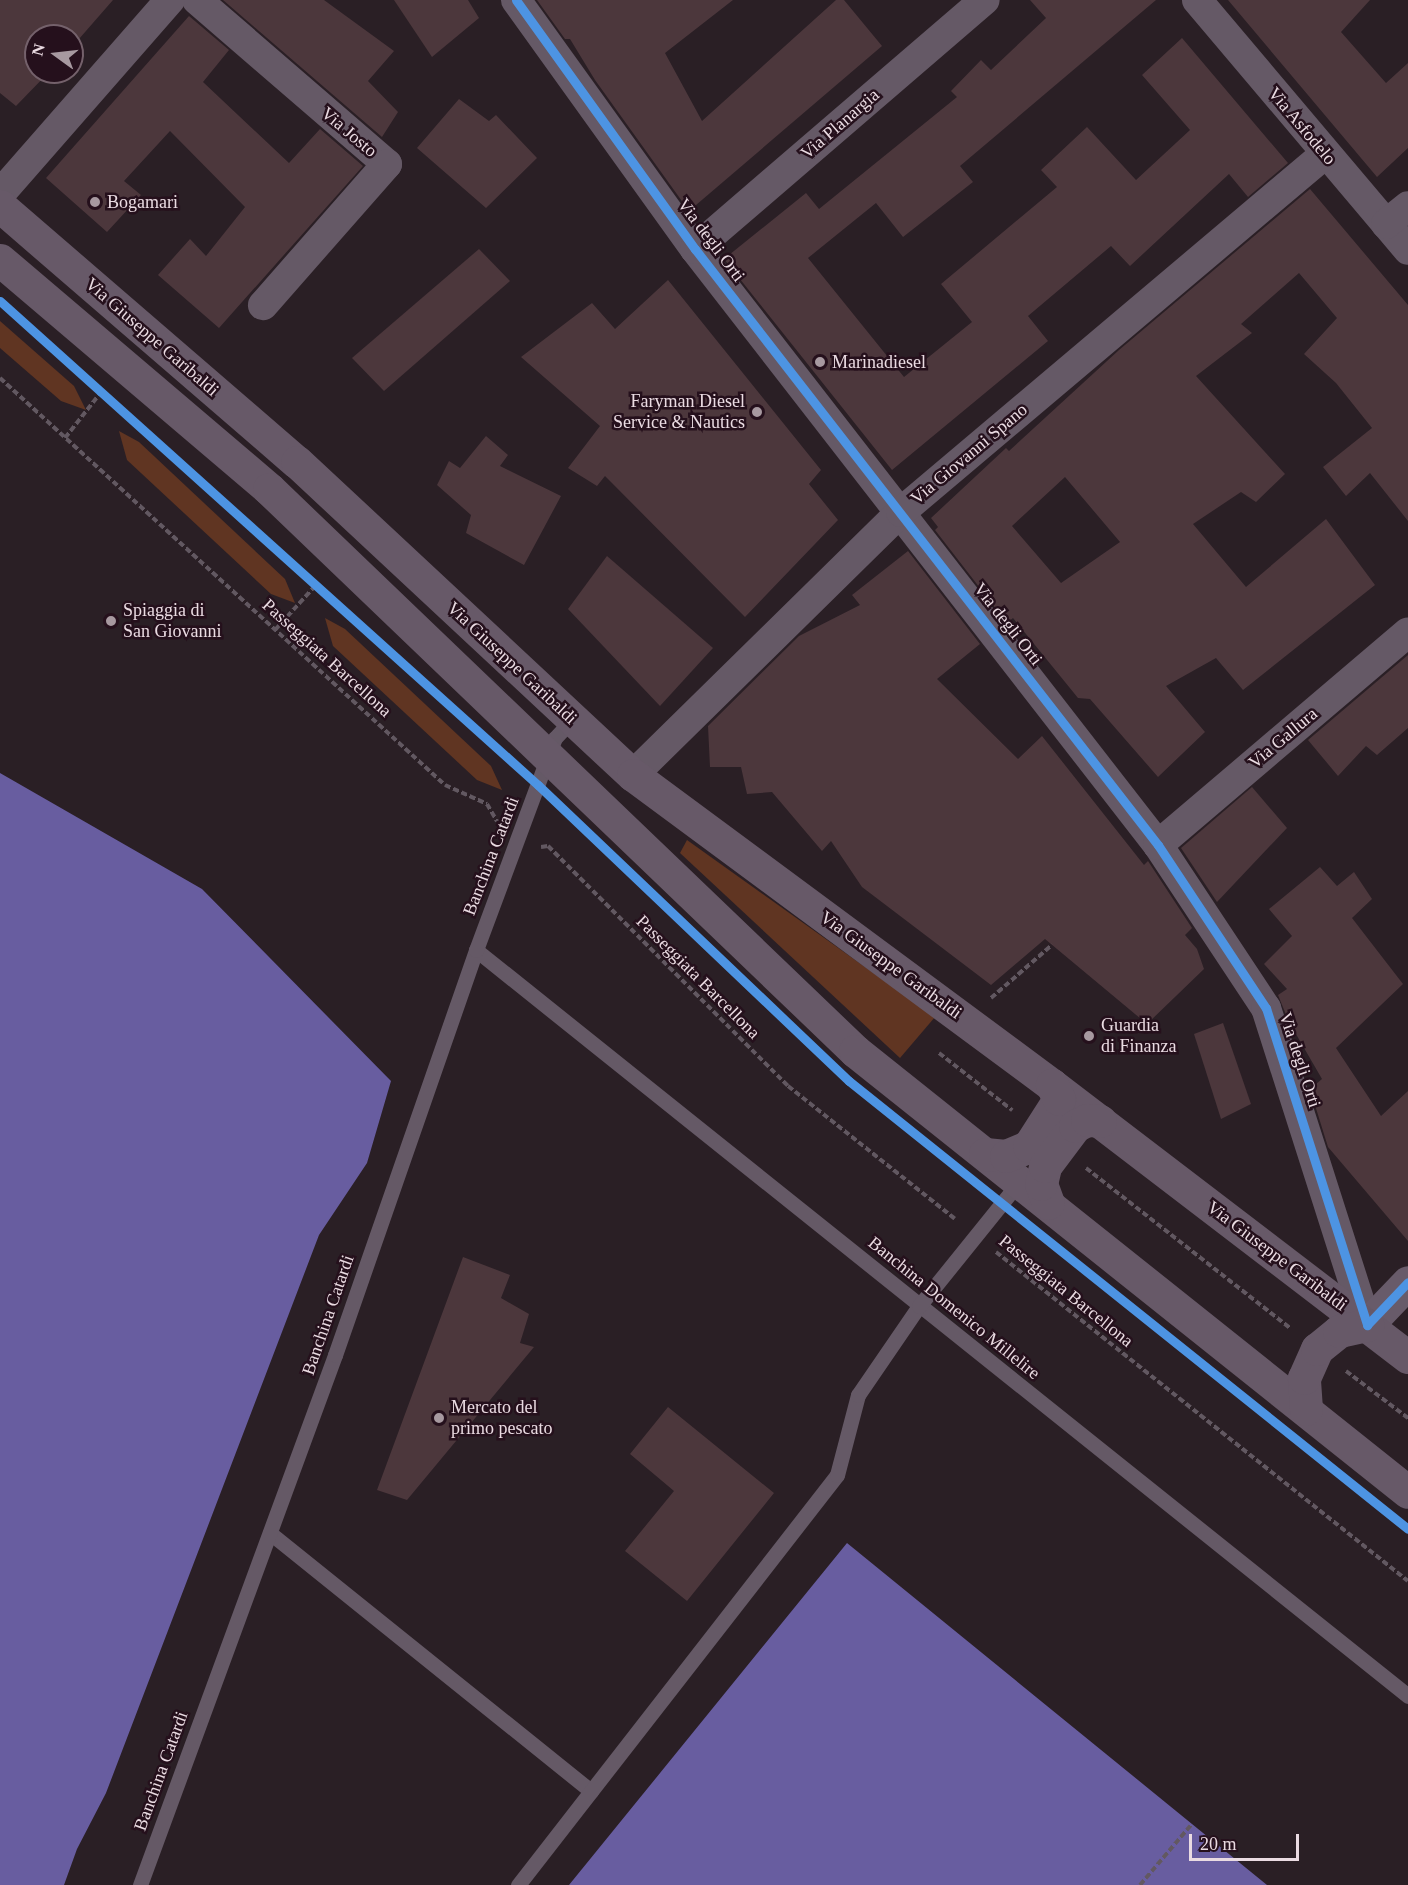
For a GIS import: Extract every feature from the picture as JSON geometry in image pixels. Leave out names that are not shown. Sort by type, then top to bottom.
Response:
[{"type":"main road","name":"Via Giuseppe Garibaldi","points":[[0,206],[297,462],[633,775],[1100,1121],[1408,1357]]},
{"type":"main road","points":[[0,260],[269,489],[855,1051],[1408,1492]]},
{"type":"main road","points":[[664,867],[662,846],[677,826],[702,826]]},
{"type":"main road","points":[[1048,1203],[1041,1184],[1059,1099],[1052,1085]]},
{"type":"main road","points":[[986,1154],[1006,1156],[1049,1139],[1087,1120],[1100,1121]]},
{"type":"main road","name":"Via Giuseppe Garibaldi","points":[[1306,1409],[1304,1378],[1317,1349],[1339,1331],[1367,1324]]},
{"type":"street","points":[[0,194],[170,0]]},
{"type":"street","name":"Via Josto","points":[[197,0],[387,164],[263,305]]},
{"type":"street","name":"Via degli Orti","points":[[516,0],[695,249],[1158,845],[1266,1008],[1367,1324]]},
{"type":"street","name":"Via Planargia","points":[[695,249],[985,0]]},
{"type":"street","name":"Via Asfodelo","points":[[1197,0],[1325,154],[1397,215],[1408,250]]},
{"type":"street","name":"Via Giovanni Spano","points":[[633,775],[901,512],[1325,154]]},
{"type":"street","name":"Via Gallura","points":[[1158,845],[1408,632]]},
{"type":"street","points":[[1367,1324],[1408,1282]]},
{"type":"lane","name":"Banchina Catardi","points":[[140,1885],[270,1533],[476,950],[549,756],[558,733],[567,725],[580,726]]},
{"type":"lane","name":"Banchina Domenico Millelire","points":[[476,950],[1408,1696]]},
{"type":"lane","points":[[518,1885],[837,1475],[858,1395],[919,1306],[1020,1181]]},
{"type":"lane","points":[[270,1533],[591,1791]]},
{"type":"path","points":[[65,438],[123,364]]},
{"type":"path","points":[[93,385],[110,400]]},
{"type":"path","points":[[307,577],[325,593]]},
{"type":"path","points":[[275,630],[316,585]]},
{"type":"path","points":[[966,1021],[1052,945]]},
{"type":"path","points":[[939,1053],[1408,1418]]},
{"type":"path","points":[[1140,1885],[1192,1824]]},
{"type":"shaded area","points":[[0,321],[74,386],[86,410],[61,401],[0,348]]},
{"type":"shaded area","points":[[119,431],[139,442],[285,579],[295,603],[271,594],[127,460]]},
{"type":"shaded area","points":[[325,618],[345,629],[491,766],[502,790],[477,780],[333,646]]},
{"type":"shaded area","points":[[0,773],[202,889],[391,1081],[367,1163],[319,1235],[106,1793],[77,1849],[64,1885],[0,1885]]},
{"type":"shaded area","points":[[687,840],[935,1017],[900,1058],[680,853]]},
{"type":"shaded area","points":[[847,1543],[1192,1824],[1267,1885],[569,1885]]},
{"type":"building","points":[[0,0],[113,0],[84,33],[84,24],[24,24],[24,84],[37,84],[16,106],[0,93]]},
{"type":"building","points":[[223,0],[324,0],[394,51],[368,81],[398,112],[382,137]]},
{"type":"building","points":[[394,0],[468,0],[479,18],[432,57]]},
{"type":"building","points":[[537,0],[733,0],[665,53],[702,121],[836,0],[844,0],[882,46],[689,211],[595,80],[570,39],[565,39]]},
{"type":"building","points":[[1030,0],[1156,0],[960,166],[973,182],[903,237],[876,203],[808,258],[904,377],[972,322],[941,284],[1057,187],[1041,170],[1087,127],[1136,180],[1190,130],[1142,75],[1182,38],[1288,163],[1248,197],[1229,174],[1130,266],[1111,246],[1028,316],[1048,341],[892,470],[724,259],[806,193],[819,209],[957,97],[951,91],[981,60],[991,70],[1046,18]]},
{"type":"building","points":[[1228,0],[1370,0],[1341,32],[1386,83],[1408,63],[1408,148],[1377,177]]},
{"type":"building","points":[[189,16],[229,50],[203,82],[289,163],[320,129],[363,166],[219,328],[158,275],[190,239],[206,256],[245,207],[170,131],[124,181],[141,195],[107,232],[46,178]]},
{"type":"building","points":[[459,99],[489,121],[496,115],[537,158],[486,208],[417,148]]},
{"type":"building","points":[[1310,189],[1408,305],[1408,521],[1370,473],[1346,496],[1323,467],[1372,428],[1336,383],[1304,354],[1337,318],[1299,273],[1241,324],[1252,333],[1196,376],[1285,474],[1256,502],[1241,492],[1193,524],[1246,587],[1326,519],[1375,585],[1243,690],[1216,658],[1166,686],[1205,732],[1158,777],[1090,699],[1078,698],[1013,618],[1007,623],[935,530],[938,527],[931,518],[1006,448],[1009,451],[1119,350]],"holes":[[[1065,477],[1120,542],[1061,583],[1012,526]]]},
{"type":"building","points":[[479,249],[510,281],[384,391],[352,358]]},
{"type":"building","points":[[668,280],[821,470],[809,484],[838,520],[745,617],[605,476],[597,486],[568,468],[600,426],[521,357],[592,303],[615,329]]},
{"type":"building","points":[[486,436],[508,455],[500,466],[561,496],[524,565],[466,533],[471,515],[437,485],[449,461],[460,468]]},
{"type":"building","points":[[908,551],[980,644],[937,679],[1018,759],[1042,736],[1144,865],[1148,861],[1192,928],[1185,935],[1197,949],[1204,969],[1147,1024],[1045,939],[991,985],[862,887],[831,841],[822,851],[772,792],[747,794],[741,767],[710,767],[708,726],[799,636],[860,605],[852,595]]},
{"type":"building","points":[[607,556],[713,648],[660,706],[568,609]]},
{"type":"building","points":[[1408,655],[1408,728],[1377,755],[1366,746],[1338,776],[1308,740]]},
{"type":"building","points":[[1252,787],[1287,828],[1217,902],[1181,848]]},
{"type":"building","points":[[1320,867],[1337,886],[1354,872],[1372,899],[1352,918],[1403,984],[1336,1048],[1381,1116],[1408,1091],[1408,1241],[1328,1147],[1310,1089],[1322,1079],[1289,1022],[1278,995],[1287,989],[1264,964],[1292,936],[1269,909]]},
{"type":"building","points":[[1223,1023],[1251,1104],[1221,1119],[1194,1034]]},
{"type":"building","name":"Mercato del primo pescato","points":[[463,1257],[510,1275],[501,1298],[529,1314],[520,1343],[534,1347],[407,1500],[377,1490]]},
{"type":"building","points":[[668,1407],[774,1493],[687,1601],[625,1551],[674,1491],[630,1454]]},
{"type":"cycle path","points":[[516,0],[695,249],[1158,845],[1266,1008],[1367,1325],[1408,1282]]},
{"type":"cycle path","points":[[0,301],[538,785],[849,1081],[1408,1529]]},
{"type":"place","name":"Bogamari","points":[[95,202]]},
{"type":"place","name":"Marinadiesel","points":[[820,362]]},
{"type":"place","name":"Faryman Diesel Service & Nautics","points":[[757,412]]},
{"type":"place","name":"Spiaggia di San Giovanni","points":[[111,621]]},
{"type":"place","name":"Guardia di Finanza","points":[[1089,1036]]},
{"type":"place","name":"Mercato del primo pescato","points":[[439,1418]]}]
